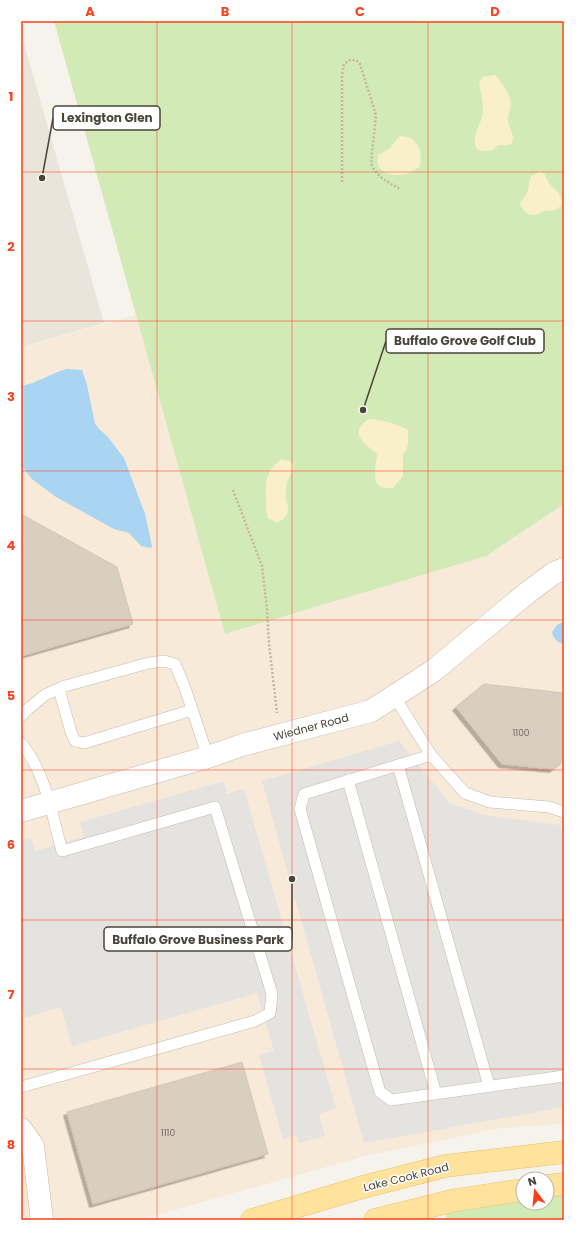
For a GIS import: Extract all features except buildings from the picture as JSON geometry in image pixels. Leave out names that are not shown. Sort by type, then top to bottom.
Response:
[{"type":"main road","name":"Lake Cook Road","points":[[252,1220],[363,1187],[445,1166],[564,1152]]},
{"type":"main road","points":[[375,1220],[456,1200],[515,1191]]},
{"type":"street","name":"Wiedner Road","points":[[21,811],[208,757],[242,745],[371,711],[433,671],[527,593],[554,573],[564,569]]},
{"type":"street","points":[[21,1129],[33,1146],[42,1220]]},
{"type":"lane","points":[[21,716],[45,694],[149,663],[164,661],[175,664],[185,688],[208,757]]},
{"type":"lane","points":[[59,689],[75,741],[84,743],[192,710]]},
{"type":"lane","points":[[394,696],[431,754],[465,793],[490,802],[549,807],[564,812]]},
{"type":"lane","points":[[21,743],[38,768],[62,851],[215,807],[272,994],[270,1012],[255,1021],[21,1087]]},
{"type":"lane","points":[[431,754],[304,794],[300,809],[380,1092],[391,1100],[564,1076]]},
{"type":"lane","points":[[398,765],[489,1086]]},
{"type":"lane","points":[[348,780],[436,1094]]},
{"type":"path","points":[[342,182],[342,75],[344,64],[350,60],[356,60],[360,64],[376,115],[372,163],[373,170],[381,179],[400,189]]},
{"type":"path","points":[[233,490],[262,566],[268,609],[269,643],[277,713]]},
{"type":"shaded area","points":[[21,33],[104,323],[21,347]]},
{"type":"shaded area","points":[[136,315],[225,634],[486,556],[564,504],[564,1124],[500,1128],[365,1156],[139,1220],[21,1220],[21,347]]},
{"type":"shaded area","points":[[399,741],[450,803],[483,815],[561,825],[564,836],[564,1107],[364,1143],[262,781]]},
{"type":"shaded area","points":[[224,781],[227,794],[244,789],[336,1108],[319,1114],[325,1136],[299,1143],[296,1135],[283,1139],[259,1055],[274,1051],[257,993],[72,1046],[61,1007],[25,1018],[21,1004],[21,840],[31,837],[35,851],[84,837],[80,822]]},
{"type":"green space","points":[[54,21],[564,21],[564,504],[486,556],[225,634]]},
{"type":"green space","points":[[564,1195],[564,1220],[445,1220],[448,1211],[515,1201],[515,1211],[555,1211],[555,1196]]},
{"type":"sand","points":[[495,75],[500,80],[511,100],[508,122],[513,134],[513,140],[512,143],[508,145],[498,145],[493,150],[482,151],[477,149],[475,145],[476,133],[483,113],[479,82],[483,77]]},
{"type":"sand","points":[[400,136],[411,139],[418,145],[421,155],[420,166],[408,173],[393,175],[386,173],[381,169],[378,163],[378,155],[389,149]]},
{"type":"sand","points":[[541,171],[559,194],[562,203],[554,210],[543,211],[532,215],[526,212],[520,205],[527,192],[531,176]]},
{"type":"sand","points":[[369,419],[389,422],[408,430],[407,449],[403,454],[403,476],[393,488],[385,488],[377,483],[375,472],[377,454],[360,438],[359,429]]},
{"type":"sand","points":[[281,459],[290,461],[294,466],[286,487],[288,511],[283,519],[277,523],[268,518],[266,508],[266,481],[269,472]]},
{"type":"water","points":[[67,369],[82,370],[87,385],[95,424],[107,436],[124,458],[145,514],[152,546],[151,548],[141,546],[129,533],[114,529],[56,497],[32,479],[21,467],[21,386],[33,383]]},
{"type":"water","points":[[564,621],[564,645],[553,637],[552,632],[557,625]]},
{"type":"place","name":"Lexington Glen","points":[[42,178]]},
{"type":"place","name":"Buffalo Grove Golf Club","points":[[363,410]]},
{"type":"place","name":"Buffalo Grove Business Park","points":[[292,879]]}]
